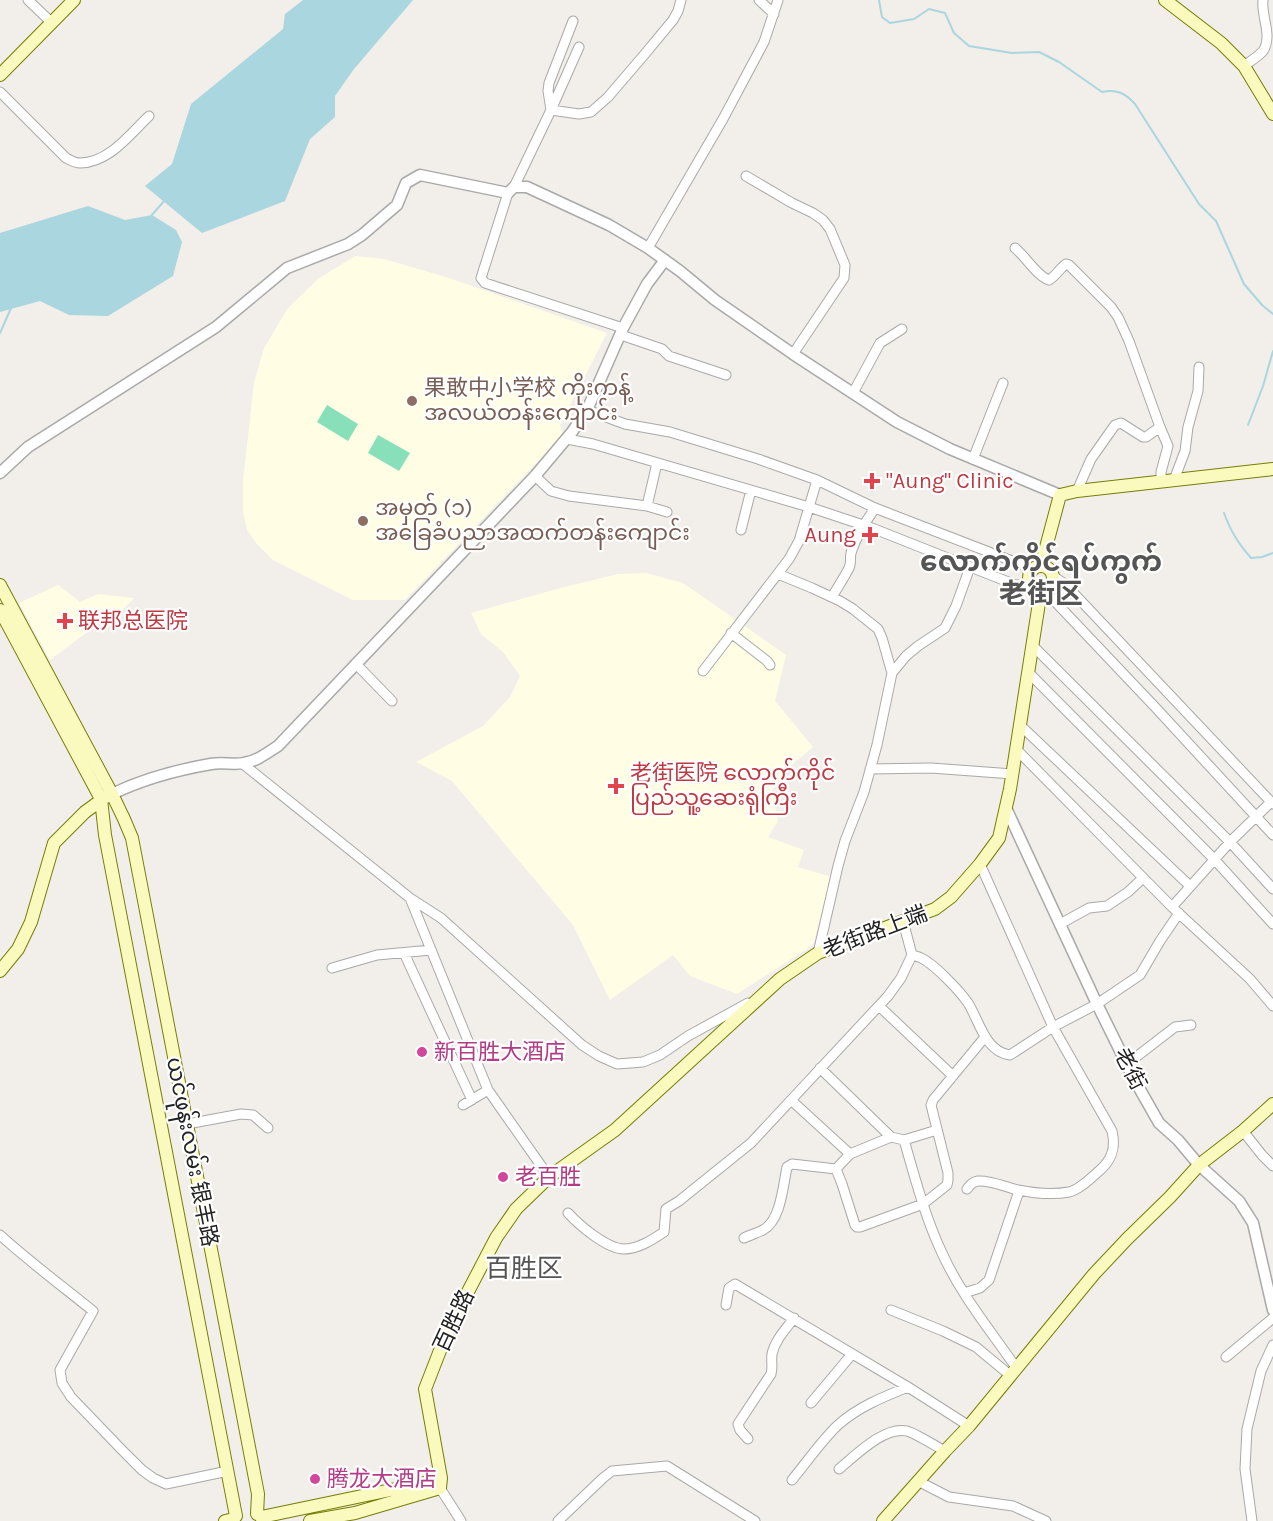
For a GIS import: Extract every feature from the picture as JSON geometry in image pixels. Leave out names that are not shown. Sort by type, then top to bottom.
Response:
[{"type":"main road","points":[[0,75],[74,0]]},
{"type":"main road","points":[[1165,0],[1221,43],[1244,66],[1273,114]]},
{"type":"main road","points":[[1037,567],[1048,569],[1053,576],[1052,585],[1039,589],[1029,582],[1029,575],[1037,567],[1060,495],[1077,491],[1273,469]]},
{"type":"main road","points":[[0,585],[107,797]]},
{"type":"main road","name":"老街路上端","points":[[549,1177],[615,1130],[780,979],[818,953],[935,909],[951,897],[980,864],[999,838],[1006,808],[1029,673],[1039,589]]},
{"type":"main road","points":[[0,610],[107,797]]},
{"type":"main road","points":[[0,971],[18,949],[31,922],[54,843],[84,812],[107,797]]},
{"type":"main road","name":"ယင်ဖုန်းလမ်း 银丰路","points":[[107,797],[124,819],[132,838],[258,1494],[260,1517]]},
{"type":"main road","name":"ယင်ဖုန်းလမ်း 银丰路","points":[[107,797],[105,835],[228,1471],[232,1519]]},
{"type":"main road","points":[[883,1521],[969,1426],[1094,1274],[1199,1165],[1273,1104]]},
{"type":"main road","name":"百胜路","points":[[438,1483],[425,1389],[427,1383],[448,1330],[496,1238],[516,1209],[549,1177]]},
{"type":"main road","points":[[232,1519],[246,1511],[260,1517],[438,1483]]},
{"type":"main road","points":[[310,1521],[355,1513],[438,1483]]},
{"type":"street","points":[[28,0],[51,22]]},
{"type":"street","points":[[552,110],[579,114],[591,112],[608,97],[666,28],[678,11],[681,0]]},
{"type":"street","points":[[759,0],[774,14]]},
{"type":"street","points":[[648,248],[723,119],[764,42],[778,0]]},
{"type":"street","points":[[1244,66],[1263,52],[1269,43],[1263,0]]},
{"type":"street","points":[[552,110],[548,92],[549,83],[573,21]]},
{"type":"street","points":[[579,46],[552,110],[511,190],[481,278],[485,283],[622,332],[662,349],[669,356],[726,375]]},
{"type":"street","points":[[0,92],[66,158],[78,163],[94,160],[114,150],[148,116]]},
{"type":"street","points":[[0,473],[28,447],[216,327],[287,268],[348,244],[362,235],[397,205],[406,183],[420,175],[511,190],[527,187],[609,225],[648,248],[715,300],[897,422],[950,449],[1060,495]]},
{"type":"street","points":[[746,176],[823,220],[831,229],[845,265],[844,278],[793,354]]},
{"type":"street","points":[[1015,248],[1044,278],[1049,280],[1062,267],[1069,265],[1118,317],[1168,446],[1161,472],[1161,482]]},
{"type":"street","points":[[107,797],[135,782],[173,772],[215,764],[243,764],[261,758],[278,746],[535,476],[567,439],[587,410],[622,332],[647,284],[665,260]]},
{"type":"street","points":[[854,393],[880,343],[902,329]]},
{"type":"street","points":[[1174,480],[1185,451],[1188,427],[1198,391],[1199,367]]},
{"type":"street","points":[[973,459],[1003,383]]},
{"type":"street","points":[[587,410],[625,424],[670,432],[758,459],[817,480],[875,508],[1037,567]]},
{"type":"street","points":[[1077,491],[1091,459],[1115,425],[1121,423],[1143,437],[1160,427]]},
{"type":"street","points":[[567,439],[809,507],[864,525],[1016,585],[1039,589],[1147,699],[1273,836]]},
{"type":"street","points":[[646,506],[657,463]]},
{"type":"street","points":[[535,476],[551,491],[569,496],[646,506],[667,512]]},
{"type":"street","points":[[704,671],[778,574],[799,541],[817,480]]},
{"type":"street","points":[[741,530],[752,490]]},
{"type":"street","points":[[832,597],[849,568],[853,546],[875,508]]},
{"type":"street","points":[[818,953],[845,841],[864,792],[877,745],[892,674],[906,656],[945,628],[956,606],[970,567]]},
{"type":"street","points":[[778,574],[832,597],[853,609],[878,629],[892,674]]},
{"type":"street","points":[[912,956],[921,958],[954,986],[967,1002],[985,1037],[998,1051],[1010,1055],[1053,1027],[1097,1004],[1140,975],[1190,886],[1230,842],[1272,803],[1065,584],[1053,576]]},
{"type":"street","points":[[731,633],[770,665]]},
{"type":"street","points":[[1033,646],[1230,842],[1273,889]]},
{"type":"street","points":[[356,664],[392,701]]},
{"type":"street","points":[[1029,673],[1214,859],[1273,924]]},
{"type":"street","points":[[1021,726],[1190,886]]},
{"type":"street","points":[[1017,750],[1175,910],[1250,979],[1273,1006]]},
{"type":"street","points":[[243,764],[410,898],[441,918],[582,1045],[599,1056],[617,1064],[643,1062],[660,1055],[688,1036],[759,998]]},
{"type":"street","points":[[870,769],[931,768],[1013,774]]},
{"type":"street","name":"老街","points":[[1006,808],[1097,1004],[1159,1123],[1178,1140],[1199,1165],[1239,1201],[1253,1223],[1273,1310]]},
{"type":"street","points":[[967,1189],[976,1181],[1019,1191],[1071,1192],[1105,1166],[1113,1154],[1115,1142],[1112,1131],[1053,1027],[980,864]]},
{"type":"street","points":[[1060,924],[1089,908],[1107,906],[1128,892],[1143,878]]},
{"type":"street","points":[[410,898],[489,1090],[549,1177]]},
{"type":"street","points":[[568,1213],[583,1228],[615,1248],[625,1249],[642,1245],[664,1232],[666,1209],[751,1143],[888,996],[901,978],[912,956],[903,921]]},
{"type":"street","points":[[332,968],[377,955],[431,950]]},
{"type":"street","points":[[404,953],[472,1100]]},
{"type":"street","points":[[879,1006],[952,1076]]},
{"type":"street","points":[[1127,1064],[1175,1027],[1191,1024]]},
{"type":"street","points":[[836,1168],[857,1227],[923,1204],[947,1185],[948,1180],[931,1105],[985,1037]]},
{"type":"street","points":[[820,1068],[891,1137],[903,1140],[937,1130]]},
{"type":"street","points":[[463,1105],[489,1090]]},
{"type":"street","points":[[791,1100],[850,1155]]},
{"type":"street","points":[[187,1124],[241,1114],[253,1115],[268,1128]]},
{"type":"street","points":[[1243,1131],[1273,1166]]},
{"type":"street","points":[[744,1238],[764,1230],[772,1223],[778,1208],[787,1167],[792,1164],[836,1168],[850,1155],[891,1137]]},
{"type":"street","points":[[903,1140],[923,1204],[942,1253],[1014,1373]]},
{"type":"street","points":[[964,1293],[981,1287],[989,1280],[1019,1191]]},
{"type":"street","points":[[0,1235],[93,1311],[60,1370],[62,1383],[71,1397],[97,1425],[142,1470],[166,1484],[228,1471]]},
{"type":"street","points":[[726,1305],[729,1288],[735,1284],[969,1426]]},
{"type":"street","points":[[891,1310],[976,1347],[1014,1373]]},
{"type":"street","points":[[748,1439],[738,1424],[771,1374],[775,1344],[794,1318]]},
{"type":"street","points":[[1227,1357],[1273,1318]]},
{"type":"street","points":[[1252,1521],[1245,1469],[1247,1429],[1261,1371],[1273,1345]]},
{"type":"street","points":[[811,1404],[852,1354]]},
{"type":"street","points":[[792,1480],[838,1426],[856,1411],[908,1387]]},
{"type":"street","points":[[839,1469],[877,1439],[896,1431],[908,1431],[945,1451]]},
{"type":"street","points":[[558,1521],[612,1471],[667,1466],[740,1517],[754,1521]]},
{"type":"street","points":[[918,1481],[949,1497],[1013,1506],[1046,1521]]},
{"type":"street","points":[[438,1483],[460,1521]]},
{"type":"shaded area","name":"果敢中小学校 ကိုးကန့် အလယ်တန်းကျောင်း","points":[[355,256],[384,259],[449,278],[607,333],[560,425],[563,435],[405,600],[353,600],[273,560],[247,530],[243,512],[243,481],[254,383],[264,348],[288,308],[318,279]]},
{"type":"shaded area","name":"老街医院 လောက်ကိုင် ပြည်သူ့ဆေးရုံကြီး","points":[[646,573],[683,583],[786,655],[775,701],[813,747],[782,773],[772,791],[778,821],[768,837],[804,850],[798,867],[832,877],[813,945],[737,994],[690,976],[673,955],[610,1000],[573,925],[452,781],[416,762],[483,726],[510,697],[520,676],[503,652],[481,634],[471,613],[618,574]]},
{"type":"shaded area","name":"联邦总医院","points":[[58,585],[80,602],[98,594],[134,598],[119,614],[113,612],[50,660],[19,603]]},
{"type":"green space","points":[[327,405],[358,424],[348,441],[317,422]]},
{"type":"green space","points":[[378,435],[410,453],[399,471],[368,453]]},
{"type":"water","points":[[303,0],[413,0],[354,69],[335,96],[335,117],[310,139],[285,201],[202,233],[145,186],[172,164],[191,104],[283,29],[285,14]]},
{"type":"water","points":[[88,206],[125,220],[152,215],[176,230],[182,242],[173,276],[108,316],[69,315],[40,301],[0,312],[0,233]]},
{"type":"waterway","points":[[879,0],[882,17],[890,23],[914,19],[929,9],[945,13],[954,33],[969,46],[1012,53],[1039,52],[1059,62],[1102,92],[1112,91],[1128,97],[1135,104],[1199,204],[1216,221],[1244,284],[1273,314]]},
{"type":"waterway","points":[[151,216],[165,200]]},
{"type":"waterway","points":[[0,333],[11,308]]},
{"type":"waterway","points":[[1248,425],[1273,351]]},
{"type":"waterway","points":[[1224,513],[1235,537],[1251,558],[1273,553]]},
{"type":"place","name":"果敢中小学校 ကိုးကန့် အလယ်တန်းကျောင်း","points":[[412,401]]},
{"type":"place","name":"\"Aung\" Clinic","points":[[872,481]]},
{"type":"place","name":"အမှတ် (၁) အခြေခံပညာအထက်တန်းကျောင်း","points":[[363,521]]},
{"type":"place","name":"Aung","points":[[870,535]]},
{"type":"place","name":"联邦总医院","points":[[65,621]]},
{"type":"place","name":"老街医院 လောက်ကိုင် ပြည်သူ့ဆေးရုံကြီး","points":[[616,786]]},
{"type":"place","name":"新百胜大酒店","points":[[422,1052]]},
{"type":"place","name":"老百胜","points":[[503,1177]]},
{"type":"place","name":"腾龙大酒店","points":[[315,1479]]},
{"type":"district","name":"လောက်ကိုင်ရပ်ကွက် 老街区","points":[[1041,577]]},
{"type":"district","name":"百胜区","points":[[524,1268]]}]
